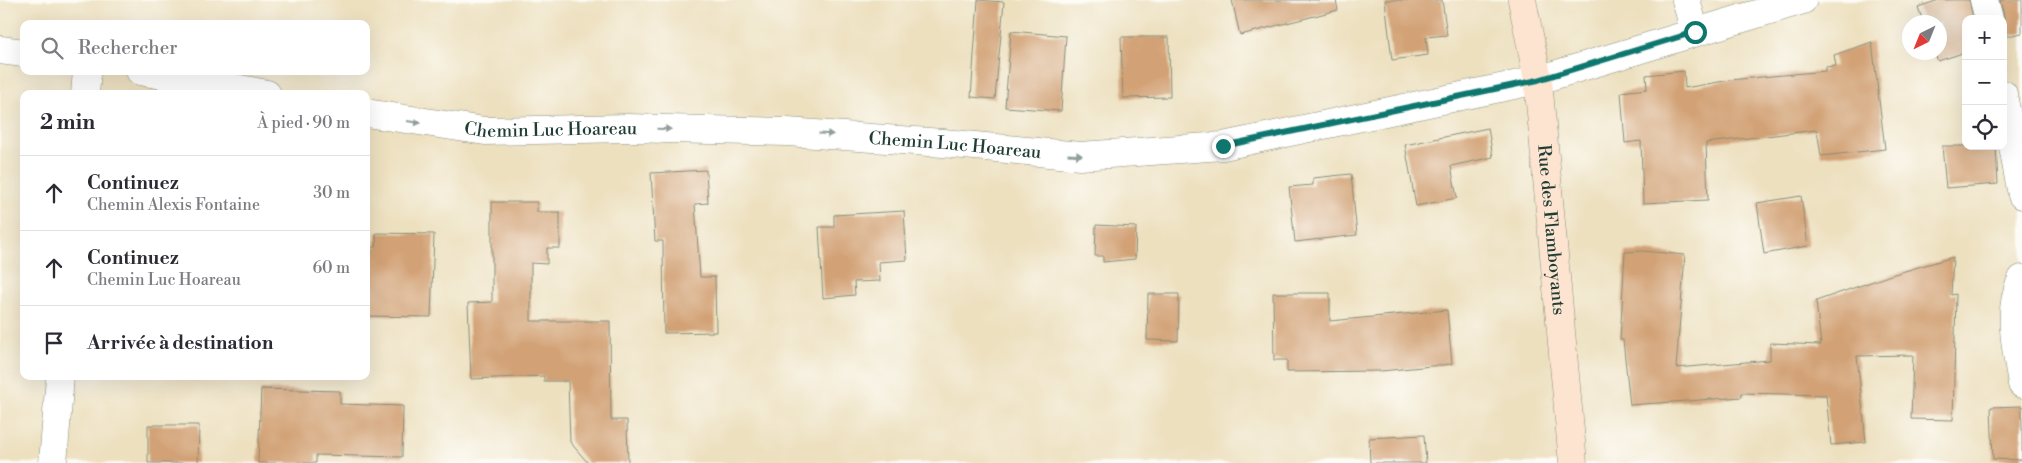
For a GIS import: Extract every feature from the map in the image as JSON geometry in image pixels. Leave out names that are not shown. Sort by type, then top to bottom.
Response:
[{"type":"main road","name":"Rue des Flamboyants","points":[[1522,0],[1538,80],[1573,463]]},
{"type":"street","points":[[1686,0],[1695,32]]},
{"type":"street","name":"Chemin Luc Hoareau","points":[[370,114],[484,131],[627,128],[787,132],[943,143],[1080,156],[1223,146],[1538,80],[1803,0]]},
{"type":"street","points":[[1984,0],[1988,15]]},
{"type":"street","points":[[0,50],[20,52]]},
{"type":"street","points":[[85,90],[87,75]]},
{"type":"street","points":[[162,75],[245,90]]},
{"type":"street","points":[[2005,105],[2022,195]]},
{"type":"street","points":[[2022,279],[2018,287],[2013,321],[2022,384]]},
{"type":"street","points":[[53,463],[60,380]]},
{"type":"building","points":[[978,0],[1004,2],[995,99],[971,97]]},
{"type":"building","points":[[1232,0],[1336,0],[1338,10],[1240,35]]},
{"type":"building","points":[[1385,0],[1442,0],[1447,35],[1426,37],[1428,55],[1392,60]]},
{"type":"building","points":[[1939,0],[1969,0],[1972,15],[1962,15],[1962,53],[1947,58],[1947,15],[1921,15],[1918,7]]},
{"type":"building","points":[[2000,0],[2022,0],[2022,33],[2007,36],[2007,15],[2004,15]]},
{"type":"building","points":[[1011,31],[1066,36],[1061,111],[1005,107]]},
{"type":"building","points":[[1121,37],[1169,37],[1170,97],[1123,98]]},
{"type":"building","points":[[1872,42],[1885,149],[1821,156],[1817,130],[1706,143],[1708,200],[1643,203],[1641,141],[1625,143],[1621,92],[1647,89],[1646,75],[1684,71],[1685,88],[1730,80],[1825,71],[1825,67],[1836,66],[1834,55]]},
{"type":"building","points":[[1488,128],[1493,157],[1451,166],[1457,198],[1416,206],[1405,145]]},
{"type":"building","points":[[1942,146],[1962,146],[1962,150],[1996,150],[1998,184],[1946,188]]},
{"type":"building","points":[[706,170],[708,203],[695,204],[700,277],[715,277],[716,332],[664,333],[663,241],[655,241],[651,173]]},
{"type":"building","points":[[1351,174],[1357,235],[1295,242],[1289,187],[1313,185],[1313,178]]},
{"type":"building","points":[[1801,196],[1808,246],[1764,254],[1757,203]]},
{"type":"building","points":[[492,202],[537,202],[537,212],[560,212],[560,248],[547,248],[547,264],[531,263],[531,321],[610,321],[611,420],[627,420],[628,463],[588,463],[570,442],[568,381],[544,381],[544,376],[471,379],[468,303],[492,302]]},
{"type":"building","points":[[904,211],[907,260],[879,262],[880,281],[854,282],[855,295],[823,298],[819,227],[834,227],[834,215]]},
{"type":"building","points":[[1096,225],[1136,227],[1135,259],[1103,262],[1103,256],[1095,256]]},
{"type":"building","points":[[376,233],[434,234],[431,317],[370,316],[370,247],[376,247]]},
{"type":"building","points":[[1643,251],[1685,255],[1676,368],[1770,360],[1770,343],[1821,345],[1816,301],[1891,275],[1953,257],[1951,295],[1956,294],[1953,420],[1911,419],[1913,355],[1857,356],[1866,442],[1831,445],[1826,395],[1741,393],[1742,397],[1630,405],[1623,340],[1620,340],[1625,252]]},
{"type":"building","points":[[1273,293],[1330,293],[1330,321],[1447,310],[1452,364],[1381,371],[1287,372],[1287,360],[1274,360]]},
{"type":"building","points":[[1148,294],[1179,294],[1178,341],[1147,340]]},
{"type":"building","points":[[261,389],[340,391],[340,404],[403,406],[402,457],[316,455],[316,463],[258,463]]},
{"type":"building","points":[[2022,406],[2022,460],[1993,459],[1991,407]]},
{"type":"building","points":[[148,425],[199,425],[198,463],[148,463]]},
{"type":"building","points":[[1424,435],[1426,463],[1370,463],[1369,438]]},
{"type":"route","points":[[1223,146],[1538,80],[1695,32]]}]
